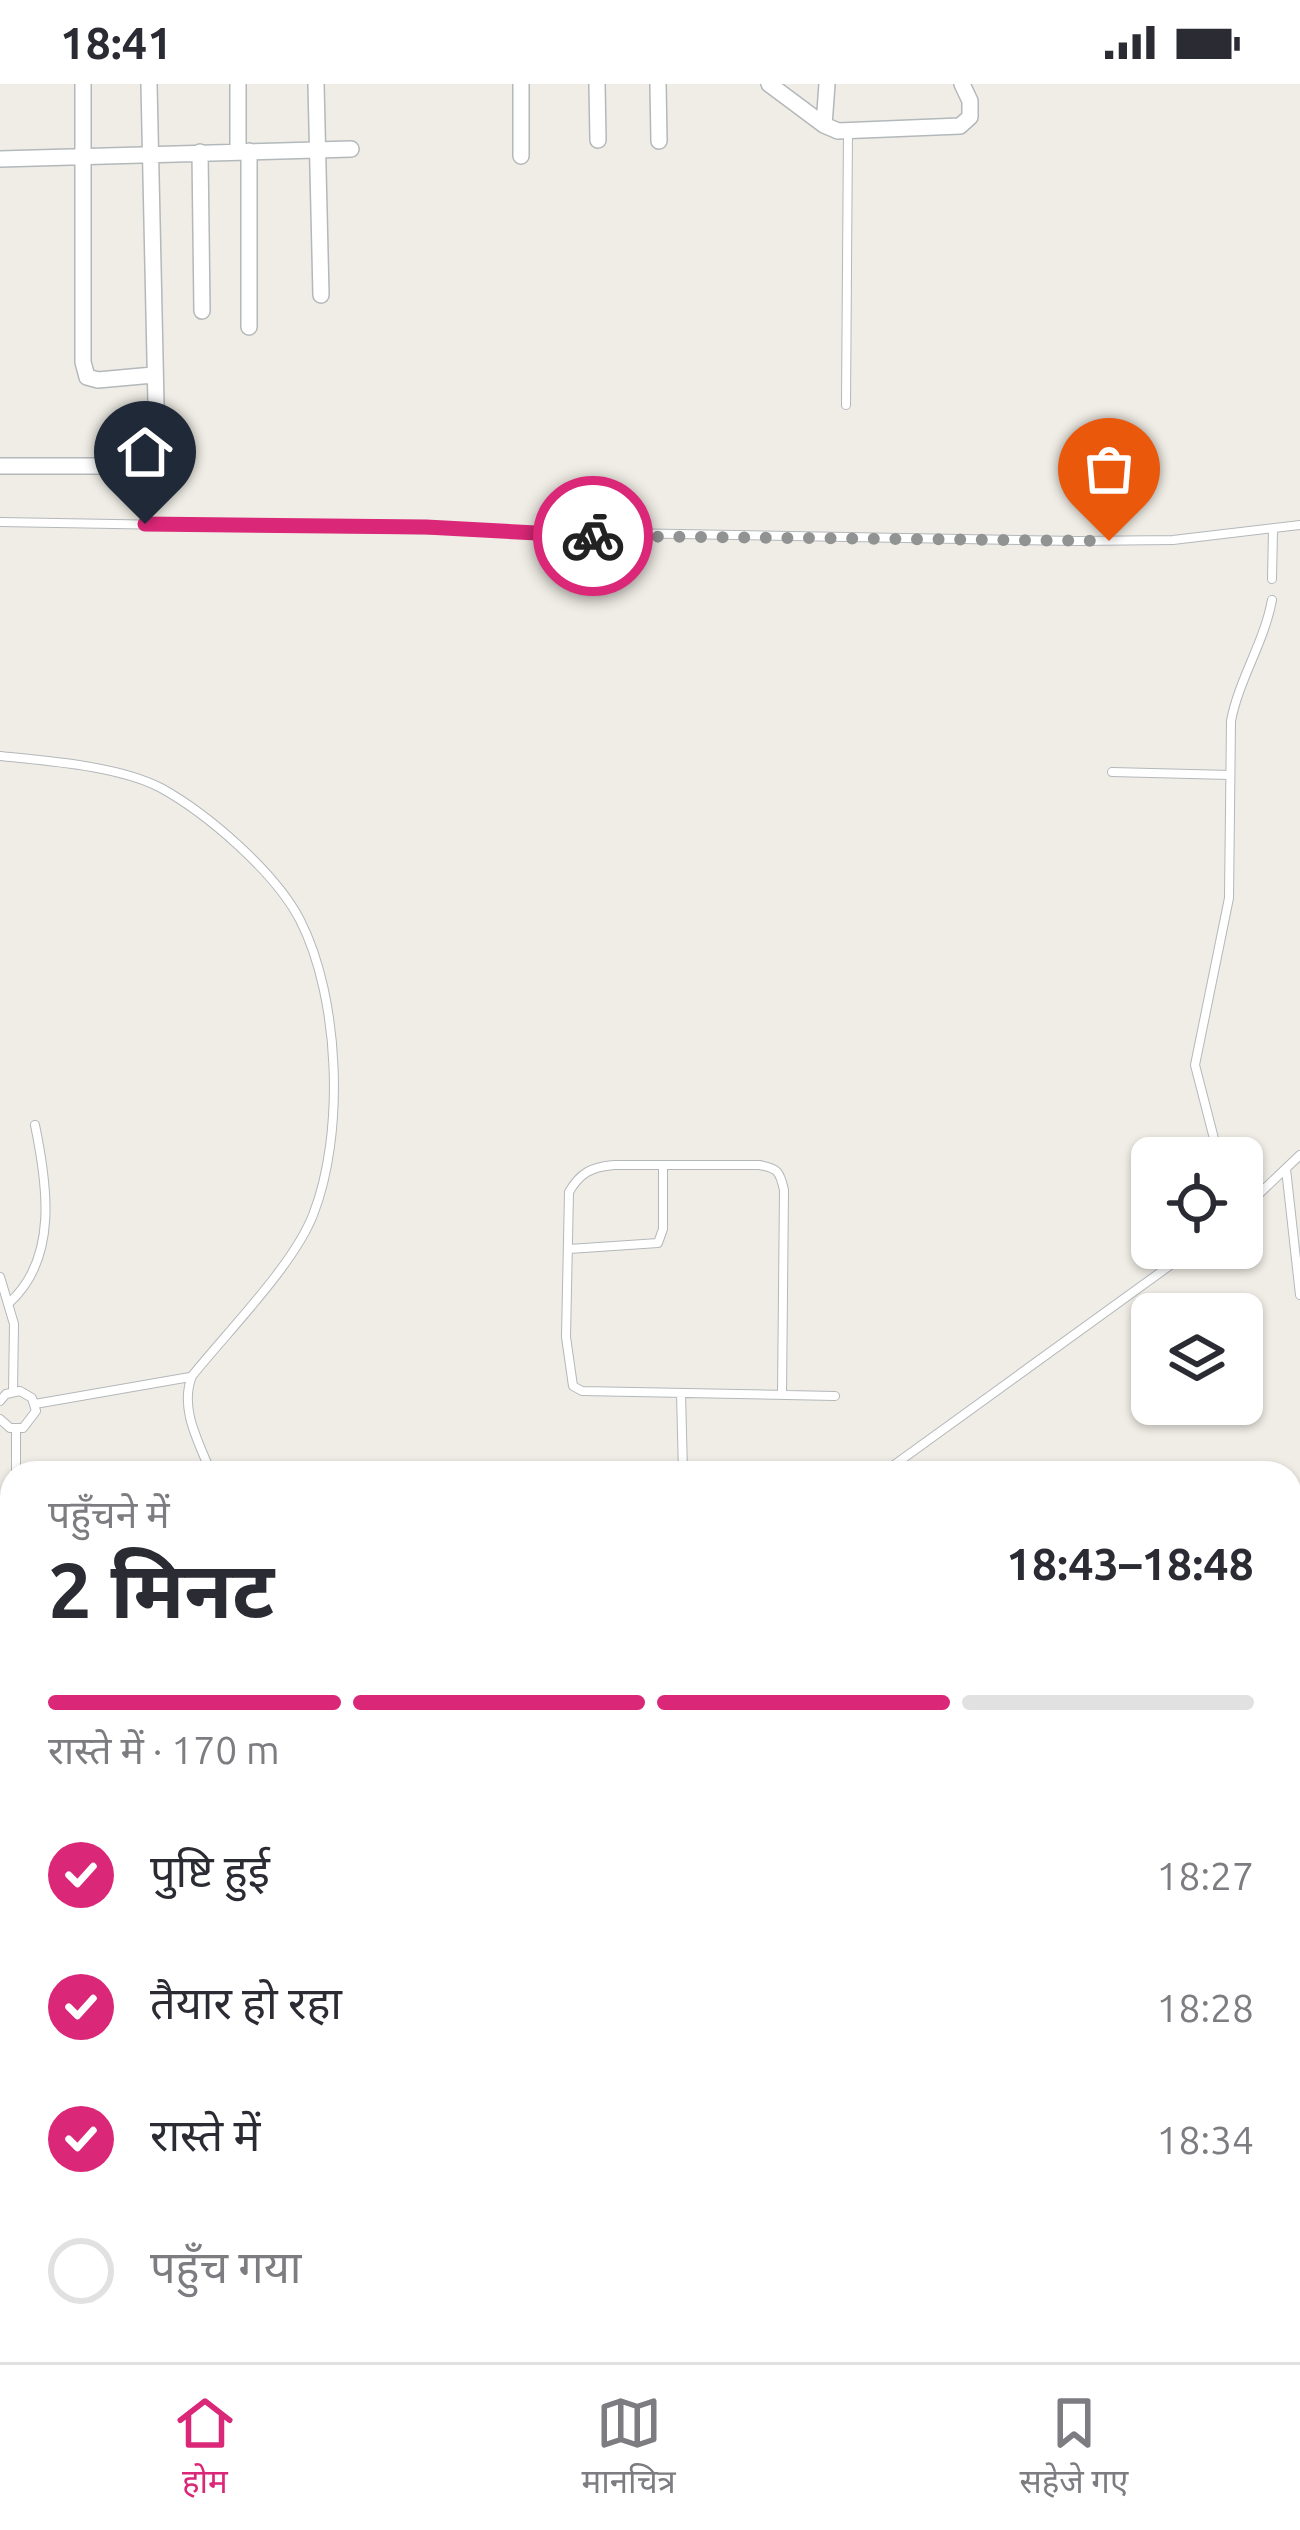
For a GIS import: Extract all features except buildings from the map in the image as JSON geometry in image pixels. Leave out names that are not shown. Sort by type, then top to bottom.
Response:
[{"type":"street","points":[[83,84],[83,362],[87,377],[98,380],[153,375]]},
{"type":"street","points":[[0,466],[140,466],[153,461],[157,450],[149,84]]},
{"type":"street","points":[[238,84],[249,327]]},
{"type":"street","points":[[316,84],[321,295]]},
{"type":"street","points":[[521,84],[521,156]]},
{"type":"street","points":[[597,84],[598,140]]},
{"type":"street","points":[[658,84],[659,141]]},
{"type":"street","points":[[824,125],[827,84]]},
{"type":"street","points":[[771,85],[824,125],[848,131],[960,126],[970,117],[970,101],[962,84]]},
{"type":"street","points":[[0,159],[352,149]]},
{"type":"street","points":[[200,152],[202,311]]},
{"type":"lane","points":[[846,405],[848,131]]},
{"type":"lane","points":[[0,522],[426,527],[575,536],[863,540],[1173,540],[1300,525]]},
{"type":"lane","points":[[1272,579],[1273,530]]},
{"type":"lane","points":[[1214,1137],[1195,1065],[1229,898],[1235,700],[1267,628],[1272,600]]},
{"type":"lane","points":[[0,756],[130,777],[159,787],[196,811],[268,876],[301,922],[315,961],[331,1057],[329,1161],[311,1220],[278,1270],[192,1376],[187,1405],[207,1461]]},
{"type":"lane","points":[[1112,772],[1230,775]]},
{"type":"lane","points":[[9,1303],[22,1292],[45,1230],[49,1198],[35,1125]]},
{"type":"lane","points":[[1263,1190],[1300,1155]]},
{"type":"lane","points":[[569,1249],[658,1243],[663,1229],[663,1165]]},
{"type":"lane","points":[[782,1395],[784,1190],[780,1173],[759,1165],[592,1167],[577,1179],[569,1192],[566,1337],[573,1387],[582,1391],[782,1395],[835,1396]]},
{"type":"lane","points":[[1286,1169],[1300,1295]]},
{"type":"lane","points":[[900,1461],[1165,1269]]},
{"type":"lane","points":[[0,1277],[14,1324],[13,1391]]},
{"type":"lane","points":[[35,1404],[192,1376]]},
{"type":"lane","points":[[0,1401],[13,1391],[26,1393],[35,1404]]},
{"type":"lane","points":[[681,1393],[683,1461]]},
{"type":"lane","points":[[16,1429],[30,1424],[35,1404]]},
{"type":"lane","points":[[0,1419],[16,1429]]},
{"type":"lane","points":[[16,1429],[16,1461]]},
{"type":"way so far","points":[[593,536],[1109,541]]},
{"type":"route","points":[[145,524],[426,527],[593,536]]}]
